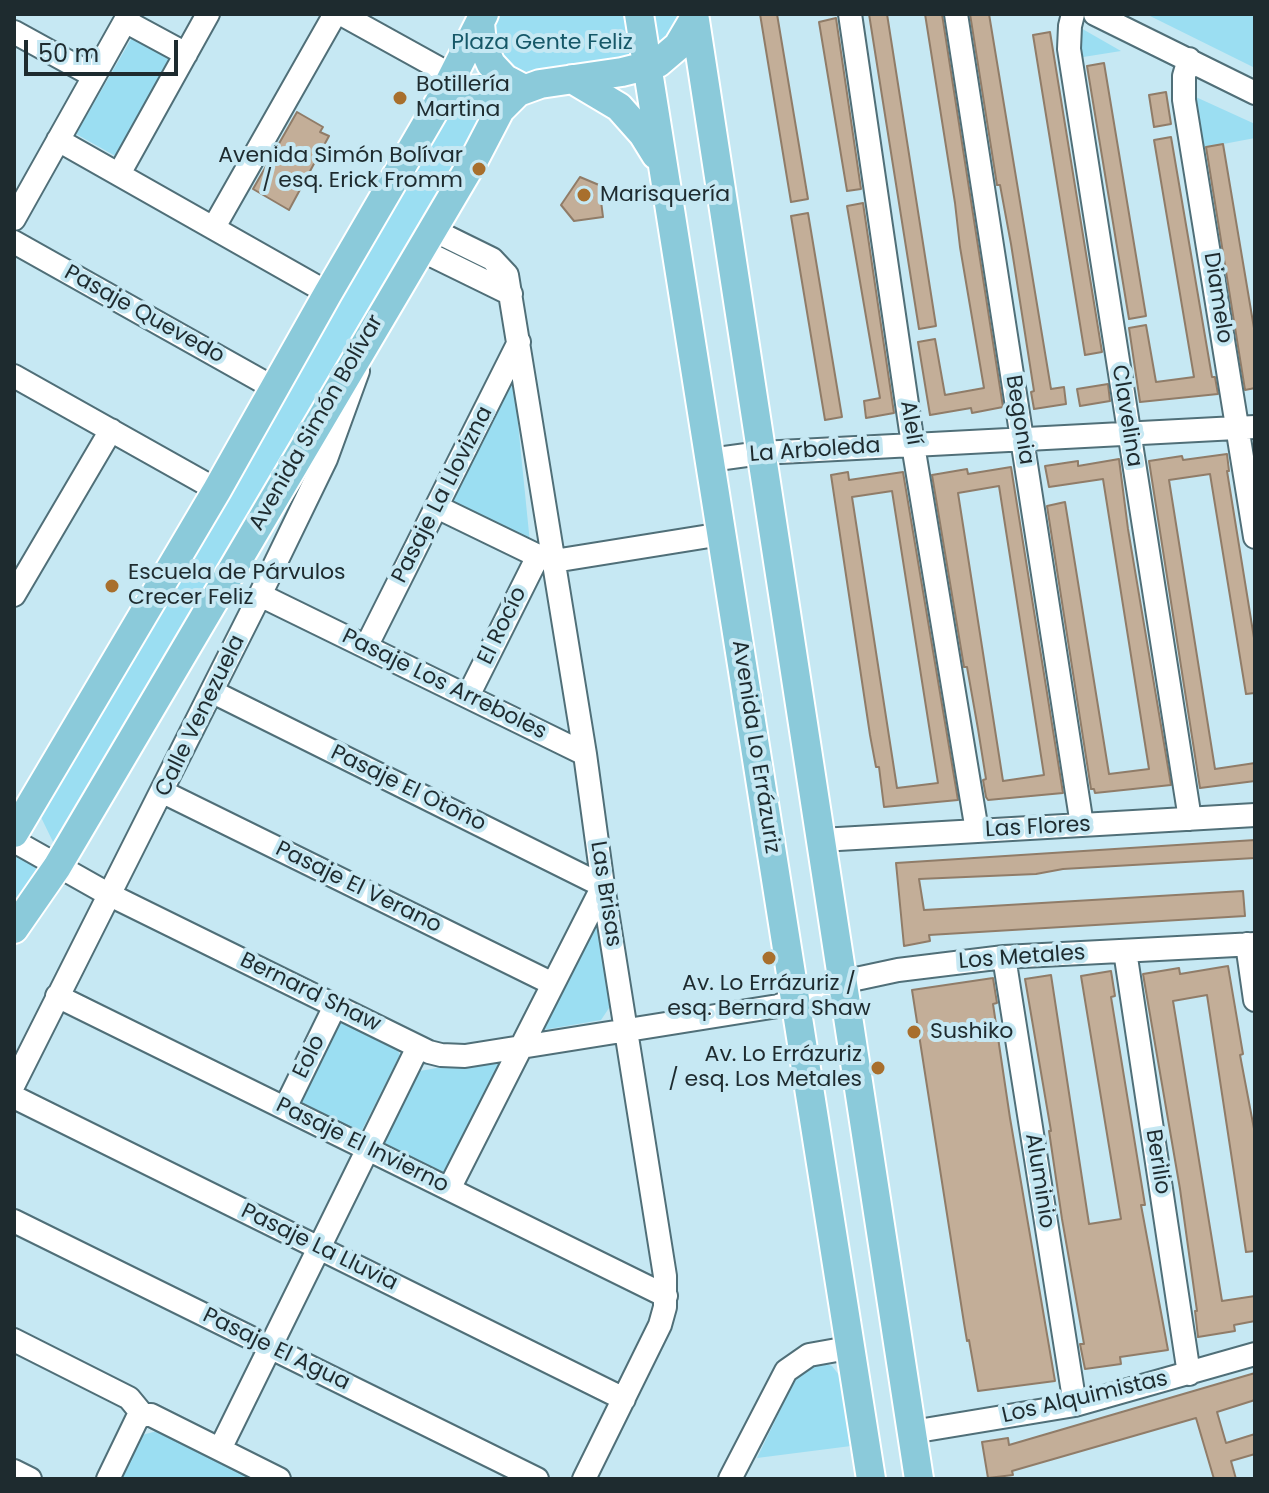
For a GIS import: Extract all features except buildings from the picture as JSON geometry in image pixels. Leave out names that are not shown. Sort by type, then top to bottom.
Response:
[{"type":"main road","name":"Avenida Lo Errázuriz","points":[[639,14],[871,1479]]},
{"type":"main road","points":[[694,16],[919,1479]]},
{"type":"main road","name":"Avenida Simón Bolívar","points":[[14,929],[57,867],[475,158],[500,110],[513,96],[540,84],[658,63],[678,46],[694,16]]},
{"type":"main road","points":[[14,833],[22,802],[217,490],[447,88],[482,18]]},
{"type":"main road","points":[[482,18],[482,44],[491,64],[505,79],[524,89]]},
{"type":"main road","points":[[572,79],[619,107],[649,142],[662,166]]},
{"type":"main road","points":[[447,88],[460,91],[481,89],[495,98],[500,110]]},
{"type":"street","points":[[119,174],[208,14]]},
{"type":"street","points":[[214,227],[335,14]]},
{"type":"street","points":[[341,14],[447,88]]},
{"type":"street","name":"Alelí","points":[[850,14],[913,445],[977,831]]},
{"type":"street","name":"Begonia","points":[[956,14],[1082,825]]},
{"type":"street","name":"Clavelina","points":[[1073,14],[1069,49],[1190,819]]},
{"type":"street","points":[[1095,14],[1255,93]]},
{"type":"street","points":[[14,219],[127,17],[186,54]]},
{"type":"street","points":[[14,32],[94,76]]},
{"type":"street","name":"Diamelo","points":[[1189,59],[1184,76],[1184,100],[1246,428],[1255,537]]},
{"type":"street","points":[[58,140],[328,293]]},
{"type":"street","name":"Las Brisas","points":[[425,239],[511,294],[546,559],[585,754],[666,1296],[660,1325],[584,1479]]},
{"type":"street","name":"Pasaje Quevedo","points":[[14,242],[274,388]]},
{"type":"street","name":"Calle Venezuela","points":[[14,1084],[213,692],[336,436],[367,339]]},
{"type":"street","name":"Pasaje La Llovizna","points":[[366,647],[519,342]]},
{"type":"street","points":[[14,377],[217,490]]},
{"type":"street","name":"La Arboleda","points":[[710,460],[761,453],[1246,428]]},
{"type":"street","points":[[14,595],[111,430]]},
{"type":"street","points":[[437,507],[546,559],[722,534]]},
{"type":"street","name":"El Rocío","points":[[468,696],[546,559]]},
{"type":"street","name":"Pasaje Los Arreboles","points":[[260,595],[585,754]]},
{"type":"street","name":"Pasaje El Otoño","points":[[213,692],[603,886]]},
{"type":"street","name":"Pasaje El Verano","points":[[163,792],[553,984]]},
{"type":"street","name":"Las Flores","points":[[821,840],[1255,815]]},
{"type":"street","name":"Bernard Shaw","points":[[14,841],[108,894],[418,1047],[441,1055],[465,1056],[626,1030]]},
{"type":"street","points":[[449,1189],[603,886]]},
{"type":"street","points":[[1251,944],[1255,1000]]},
{"type":"street","name":"Los Metales","points":[[794,1001],[898,970],[1004,957],[1251,944]]},
{"type":"street","name":"Berilio","points":[[1125,951],[1189,1374]]},
{"type":"street","name":"Aluminio","points":[[1004,957],[1075,1405]]},
{"type":"street","name":"Pasaje El Invierno","points":[[57,996],[666,1296]]},
{"type":"street","points":[[626,1030],[794,1001]]},
{"type":"street","name":"Eolo","points":[[285,1108],[335,1006]]},
{"type":"street","points":[[220,1449],[418,1047]]},
{"type":"street","name":"Pasaje La Lluvia","points":[[14,1097],[624,1399]]},
{"type":"street","name":"Pasaje El Agua","points":[[14,1221],[537,1479]]},
{"type":"street","points":[[14,1340],[129,1398],[143,1415]]},
{"type":"street","points":[[730,1479],[786,1371],[809,1355],[848,1348]]},
{"type":"street","name":"Los Alquimistas","points":[[912,1432],[1075,1405],[1255,1354]]},
{"type":"street","points":[[108,1479],[137,1419],[143,1415],[151,1415],[279,1479]]},
{"type":"street","points":[[14,1471],[30,1479]]},
{"type":"green space","name":"Plaza Gente Feliz","points":[[497,14],[628,14],[634,61],[528,73],[510,71],[488,32]]},
{"type":"green space","points":[[646,14],[677,14],[677,27],[671,37],[655,48]]},
{"type":"green space","points":[[1146,14],[1255,14],[1255,68]]},
{"type":"green space","points":[[1072,23],[1121,51],[1077,58]]},
{"type":"green space","points":[[137,29],[179,54],[119,158],[76,134]]},
{"type":"green space","points":[[1187,93],[1255,124],[1255,138],[1197,149]]},
{"type":"green space","points":[[479,98],[489,108],[55,846],[37,809],[453,105]]},
{"type":"green space","points":[[512,364],[530,543],[445,502]]},
{"type":"green space","points":[[14,851],[42,866],[14,907]]},
{"type":"green space","points":[[596,918],[611,1005],[601,1020],[537,1031]]},
{"type":"green space","points":[[342,1019],[395,1045],[400,1055],[361,1132],[351,1133],[303,1111],[296,1100],[334,1020]]},
{"type":"green space","points":[[505,1056],[443,1181],[377,1145],[414,1072]]},
{"type":"green space","points":[[824,1363],[832,1366],[839,1375],[851,1446],[757,1458],[801,1372]]},
{"type":"green space","points":[[157,1431],[258,1479],[120,1479],[142,1435]]},
{"type":"place","name":"Botillería Martina","points":[[400,98]]},
{"type":"place","name":"Avenida Simón Bolívar / esq. Erick Fromm","points":[[479,169]]},
{"type":"place","name":"Marisquería","points":[[584,195]]},
{"type":"place","name":"Escuela de Párvulos Crecer Feliz","points":[[112,586]]},
{"type":"place","name":"Av. Lo Errázuriz / esq. Bernard Shaw","points":[[769,958]]},
{"type":"place","name":"Sushiko","points":[[914,1032]]},
{"type":"place","name":"Av. Lo Errázuriz / esq. Los Metales","points":[[878,1068]]}]
